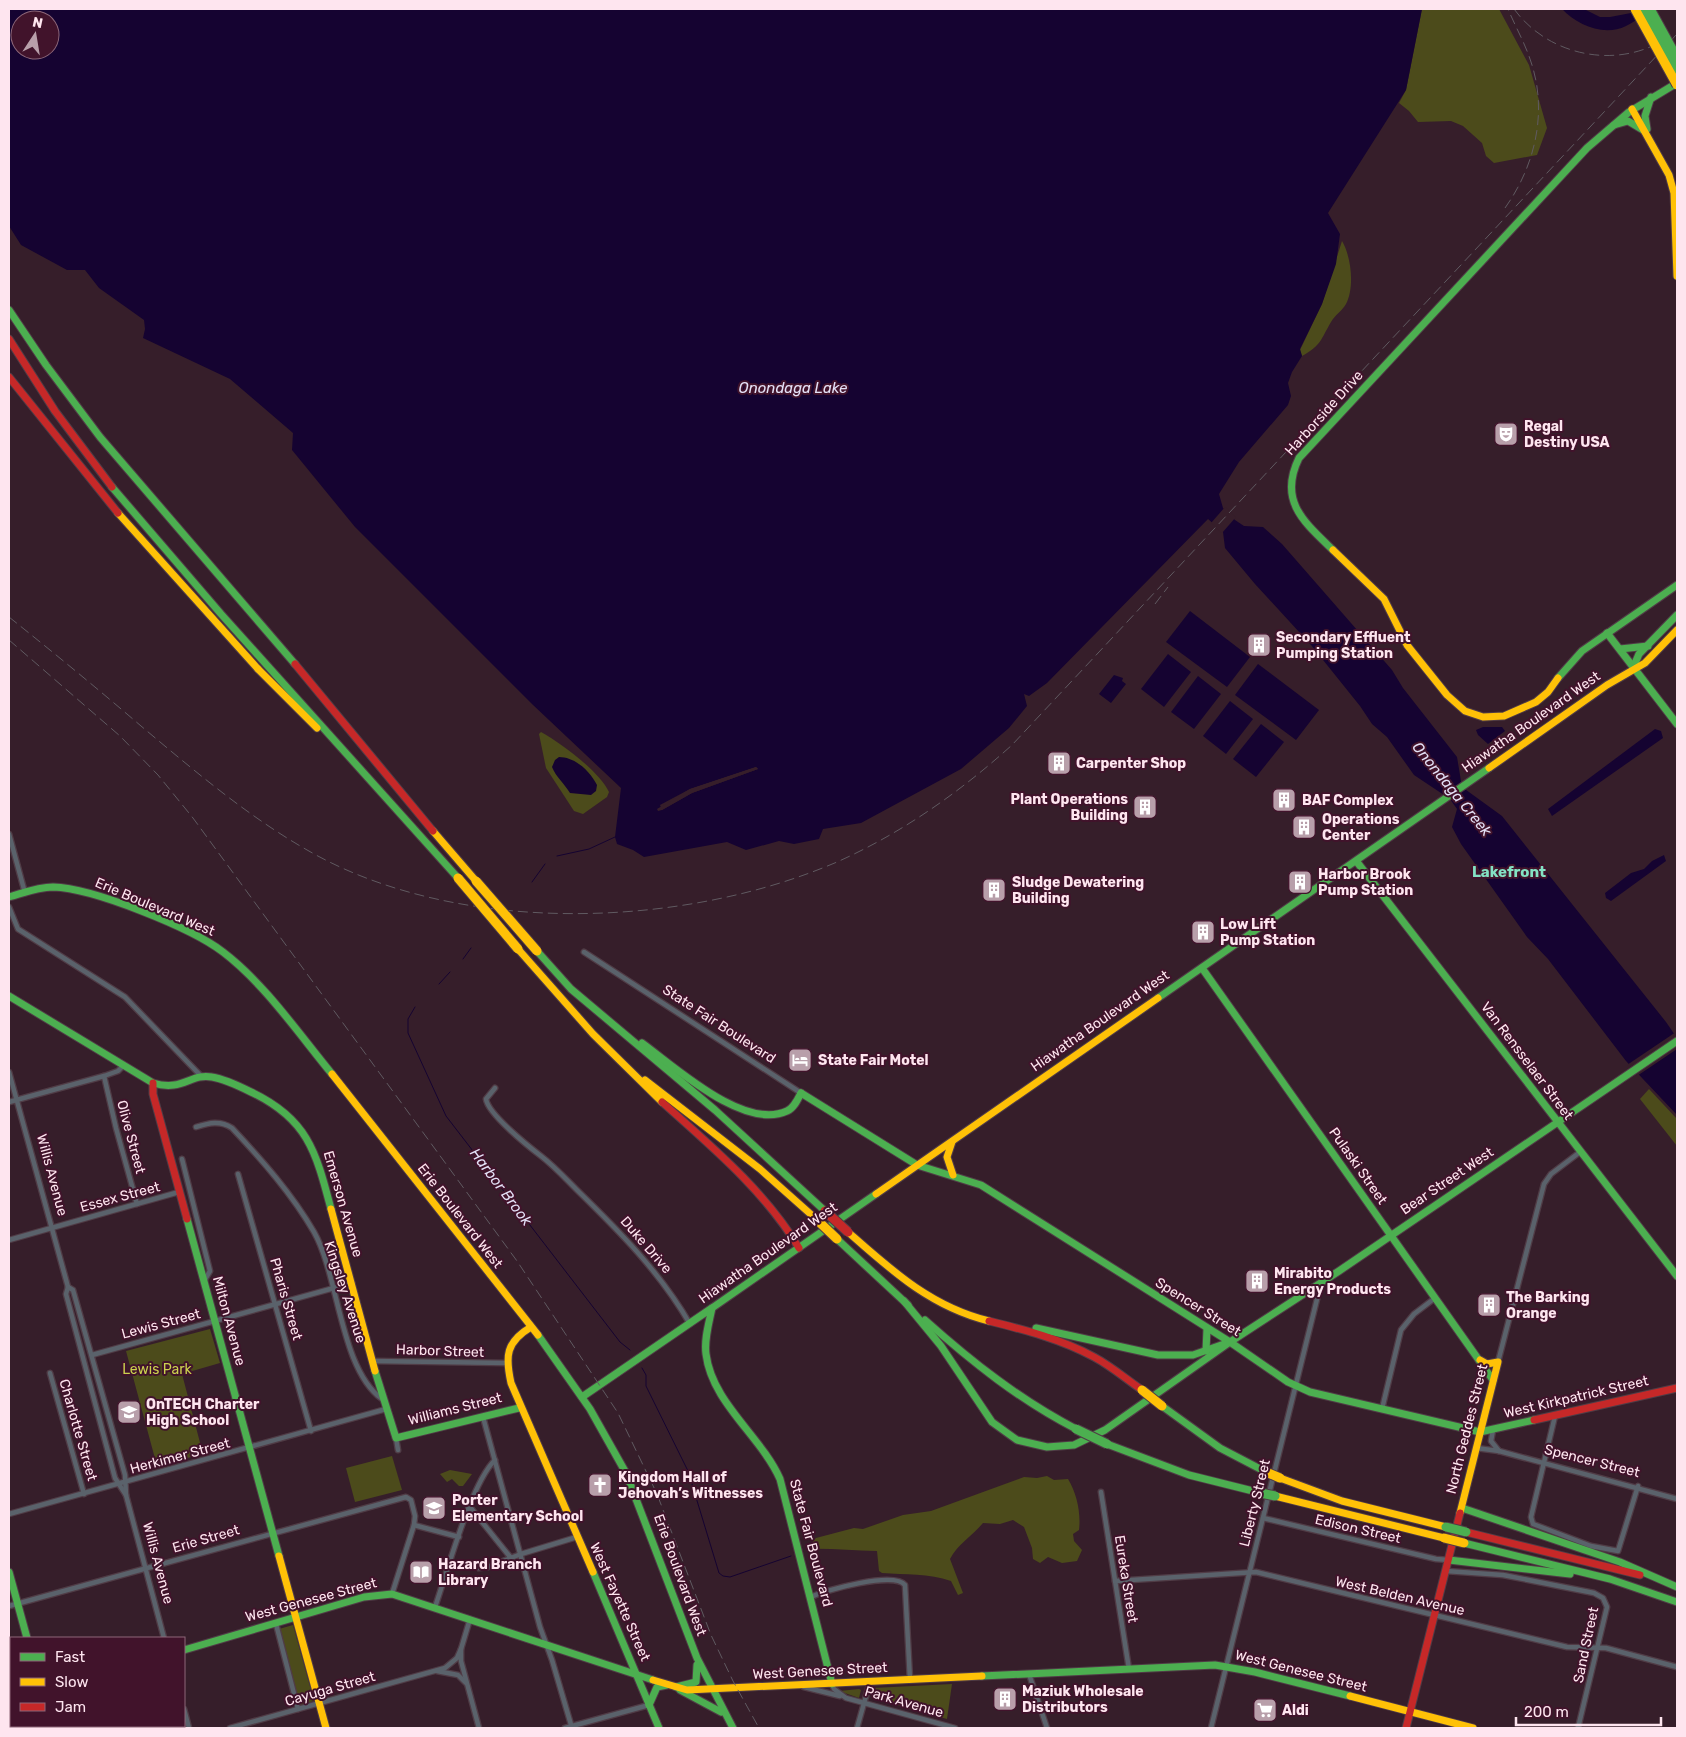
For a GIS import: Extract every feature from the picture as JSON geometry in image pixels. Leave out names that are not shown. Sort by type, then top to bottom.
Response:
[{"type":"main road","points":[[1635,9],[1677,84]]},
{"type":"main road","points":[[1643,9],[1677,71]]},
{"type":"main road","points":[[1650,9],[1677,58]]},
{"type":"main road","name":"Harborside Drive","points":[[1677,84],[1651,97],[1607,128],[1298,458],[1292,474],[1290,493],[1298,514],[1305,523],[1384,598],[1407,645],[1447,695],[1469,713],[1493,718],[1525,708],[1548,692],[1574,658],[1677,585]]},
{"type":"main road","points":[[1648,134],[1645,116],[1651,97]]},
{"type":"main road","points":[[1632,109],[1664,164],[1674,193],[1677,276]]},
{"type":"main road","points":[[1607,128],[1628,121],[1648,134]]},
{"type":"main road","points":[[9,310],[46,365],[100,437],[254,614],[385,774],[537,951],[572,989],[601,1016],[714,1110],[892,1272],[922,1292],[959,1311],[1030,1331],[1096,1358],[1220,1448],[1280,1478],[1342,1501],[1602,1565],[1674,1586]]},
{"type":"main road","points":[[9,339],[28,371],[71,431],[147,529],[458,878],[581,1021],[654,1095],[729,1162],[790,1233],[799,1248]]},
{"type":"main road","points":[[9,377],[109,503],[258,669],[308,720],[345,752]]},
{"type":"main road","name":"Hiawatha Boulevard West","points":[[1633,668],[1639,654],[1677,615]]},
{"type":"main road","name":"Hiawatha Boulevard West","points":[[582,1397],[690,1324],[954,1138],[1357,862],[1633,668],[1644,663],[1677,630]]},
{"type":"main road","points":[[1607,633],[1677,724]]},
{"type":"main road","points":[[1620,650],[1648,646]]},
{"type":"main road","name":"Van Rensselaer Street","points":[[1357,862],[1677,1276]]},
{"type":"main road","name":"Erie Boulevard West","points":[[9,897],[51,887],[84,892],[186,931],[222,951],[279,1011],[531,1326],[582,1397],[624,1469],[643,1514],[696,1656],[711,1690],[733,1728]]},
{"type":"main road","name":"Pulaski Street","points":[[1202,968],[1493,1380]]},
{"type":"main road","points":[[9,996],[153,1083],[176,1087],[201,1076]]},
{"type":"main road","points":[[601,1016],[702,1086],[740,1108],[756,1114],[777,1114],[792,1107],[801,1093]]},
{"type":"main road","name":"Bear Street West","points":[[1230,1342],[1321,1283],[1677,1041]]},
{"type":"main road","points":[[616,1056],[760,1169],[904,1301],[985,1372],[1034,1405],[1076,1429],[1107,1444],[1189,1475],[1627,1585],[1677,1602]]},
{"type":"main road","name":"Emerson Avenue","points":[[201,1076],[212,1077],[263,1097],[284,1110],[302,1129],[317,1157],[383,1400],[396,1438]]},
{"type":"main road","name":"Milton Avenue","points":[[153,1083],[152,1094],[326,1728]]},
{"type":"main road","name":"State Fair Boulevard","points":[[801,1093],[917,1165]]},
{"type":"main road","points":[[953,1175],[947,1157],[954,1138]]},
{"type":"main road","name":"Spencer Street","points":[[917,1165],[973,1181],[992,1192],[1206,1329],[1230,1342],[1295,1386],[1480,1432]]},
{"type":"main road","points":[[904,1301],[941,1346],[992,1422],[1018,1440],[1047,1447],[1074,1445],[1105,1430],[1223,1349],[1230,1342]]},
{"type":"main road","name":"State Fair Boulevard","points":[[712,1308],[706,1346],[708,1365],[717,1383],[774,1466],[780,1479],[832,1684]]},
{"type":"main road","points":[[1002,1323],[1040,1328],[1158,1355],[1193,1355],[1230,1342]]},
{"type":"main road","points":[[507,1363],[511,1343],[516,1336],[531,1326]]},
{"type":"main road","points":[[1206,1329],[1206,1351]]},
{"type":"main road","points":[[1480,1360],[1487,1364],[1498,1362]]},
{"type":"main road","name":"North Geddes Street","points":[[1406,1728],[1498,1362]]},
{"type":"main road","name":"West Fayette Street","points":[[507,1363],[520,1408],[659,1728]]},
{"type":"main road","name":"West Kirkpatrick Street","points":[[1480,1432],[1677,1388]]},
{"type":"main road","name":"Williams Street","points":[[396,1438],[520,1408]]},
{"type":"main road","points":[[1462,1508],[1620,1562],[1674,1586]]},
{"type":"main road","points":[[1448,1560],[1559,1572],[1627,1585]]},
{"type":"main road","points":[[9,1572],[13,1605],[27,1637]]},
{"type":"main road","name":"West Genesee Street","points":[[185,1650],[296,1619],[364,1597],[392,1594],[546,1643],[670,1686],[711,1690],[1129,1669],[1226,1666],[1473,1728]]},
{"type":"main road","points":[[649,1705],[656,1687],[696,1682],[698,1676],[696,1656]]},
{"type":"main road","points":[[670,1686],[723,1713]]},
{"type":"street","points":[[9,834],[25,893]]},
{"type":"street","points":[[9,907],[18,929],[125,997],[201,1076]]},
{"type":"street","name":"State Fair Boulevard","points":[[584,952],[801,1093]]},
{"type":"street","points":[[9,1102],[104,1076],[118,1071],[123,1066]]},
{"type":"street","name":"Willis Avenue","points":[[9,1072],[68,1287],[66,1294],[118,1484],[126,1495]]},
{"type":"street","name":"Olive Street","points":[[104,1076],[137,1204]]},
{"type":"street","name":"Duke Drive","points":[[495,1088],[487,1095],[486,1103],[525,1144],[576,1189],[623,1235],[657,1274],[690,1324]]},
{"type":"street","name":"Kingsley Avenue","points":[[196,1126],[214,1122],[229,1126],[267,1166],[314,1233],[357,1363],[369,1387],[383,1400]]},
{"type":"street","name":"North Geddes Street","points":[[1498,1362],[1541,1190],[1551,1174],[1580,1152]]},
{"type":"street","points":[[182,1159],[210,1271],[204,1281]]},
{"type":"street","name":"Pharis Street","points":[[238,1174],[277,1305],[311,1431]]},
{"type":"street","name":"Essex Street","points":[[9,1240],[179,1192]]},
{"type":"street","name":"Lewis Street","points":[[92,1355],[352,1283]]},
{"type":"street","name":"Liberty Street","points":[[1211,1728],[1321,1283]]},
{"type":"street","name":"Willis Avenue","points":[[68,1287],[73,1290],[92,1355],[126,1482],[126,1495],[164,1637]]},
{"type":"street","points":[[1382,1409],[1401,1330],[1414,1314],[1435,1298]]},
{"type":"street","name":"Harbor Street","points":[[373,1361],[507,1363]]},
{"type":"street","name":"Charlotte Street","points":[[50,1373],[84,1494]]},
{"type":"street","name":"Herkimer Street","points":[[9,1514],[250,1449],[386,1409]]},
{"type":"street","points":[[1555,1416],[1531,1517],[1533,1524],[1591,1546],[1615,1552],[1621,1548],[1638,1486]]},
{"type":"street","points":[[483,1417],[571,1727]]},
{"type":"street","points":[[1494,1430],[1491,1441],[1499,1451]]},
{"type":"street","name":"Emerson Avenue","points":[[396,1438],[398,1450]]},
{"type":"street","name":"Spencer Street","points":[[1476,1448],[1499,1451],[1638,1486],[1677,1499]]},
{"type":"street","points":[[435,1608],[458,1537],[470,1507],[483,1477],[495,1460]]},
{"type":"street","name":"Eureka Street","points":[[1100,1492],[1129,1669]]},
{"type":"street","name":"Erie Street","points":[[13,1605],[402,1498],[409,1498],[415,1516],[414,1525]]},
{"type":"street","points":[[470,1507],[511,1558]]},
{"type":"street","name":"Edison Street","points":[[1263,1518],[1436,1559],[1448,1560]]},
{"type":"street","points":[[392,1594],[414,1525],[458,1537]]},
{"type":"street","points":[[478,1568],[488,1568],[521,1554],[577,1538]]},
{"type":"street","name":"Sand Street","points":[[1446,1571],[1510,1576],[1602,1596],[1607,1606],[1578,1728]]},
{"type":"street","name":"West Belden Avenue","points":[[1115,1581],[1250,1573],[1267,1575],[1567,1647],[1598,1647],[1621,1651],[1677,1667]]},
{"type":"street","points":[[811,1597],[864,1582],[895,1580],[903,1582],[905,1585],[910,1680]]},
{"type":"street","points":[[470,1619],[461,1649],[480,1728]]},
{"type":"street","points":[[276,1624],[298,1709]]},
{"type":"street","name":"Cayuga Street","points":[[230,1728],[436,1670],[452,1664],[461,1649]]},
{"type":"street","points":[[436,1670],[458,1675],[468,1684]]},
{"type":"street","points":[[1029,1674],[1047,1728]]},
{"type":"street","points":[[857,1728],[870,1682]]},
{"type":"street","name":"Park Avenue","points":[[832,1684],[834,1689],[846,1698]]},
{"type":"street","name":"Park Avenue","points":[[800,1686],[955,1728]]},
{"type":"street","points":[[565,1728],[649,1705]]},
{"type":"street","points":[[185,1713],[189,1728]]},
{"type":"green space","points":[[1422,9],[1499,9],[1529,65],[1547,128],[1537,155],[1494,163],[1486,156],[1482,143],[1463,126],[1451,121],[1418,122],[1399,103],[1406,90]]},
{"type":"green space","points":[[1342,241],[1350,263],[1351,281],[1349,297],[1320,342],[1302,356],[1300,350],[1322,304]]},
{"type":"green space","points":[[541,732],[559,743],[589,767],[609,792],[607,797],[583,814],[574,811],[546,768],[539,734]]},
{"type":"green space","points":[[1649,1089],[1677,1119],[1677,1146],[1640,1099]]},
{"type":"green space","name":"Lewis Park","points":[[210,1329],[220,1363],[182,1374],[203,1454],[157,1466],[126,1351]]},
{"type":"green space","points":[[392,1456],[402,1490],[355,1502],[346,1468]]},
{"type":"green space","points":[[450,1470],[472,1474],[463,1486],[459,1486],[452,1479],[447,1482],[440,1474]]},
{"type":"green space","points":[[1047,1476],[1054,1480],[1068,1479],[1074,1491],[1078,1504],[1079,1530],[1073,1534],[1074,1541],[1082,1550],[1077,1561],[1062,1563],[1048,1557],[1040,1563],[1033,1559],[1032,1548],[1024,1527],[1013,1520],[1000,1524],[983,1523],[957,1549],[950,1559],[963,1593],[958,1595],[951,1581],[943,1578],[926,1575],[882,1573],[879,1571],[877,1551],[806,1549],[816,1538],[854,1528],[863,1529],[903,1515],[931,1511],[1024,1477],[1037,1478]]},
{"type":"green space","points":[[293,1625],[314,1701],[300,1705],[279,1629]]},
{"type":"green space","points":[[952,1684],[947,1719],[887,1702],[872,1693],[873,1688]]},
{"type":"green space","points":[[861,1690],[859,1698],[839,1691]]},
{"type":"water","name":"Onondaga Lake","points":[[9,9],[1422,9],[1406,90],[1328,213],[1340,234],[1336,264],[1322,304],[1300,349],[1302,356],[1292,372],[1288,383],[1291,396],[1288,405],[1239,462],[1219,494],[1223,508],[1235,520],[1244,526],[1263,527],[1282,544],[1392,670],[1403,688],[1457,757],[1462,787],[1502,816],[1666,1022],[1677,1038],[1677,1115],[1626,1061],[1548,959],[1527,937],[1461,844],[1452,827],[1457,809],[1450,799],[1414,775],[1387,737],[1372,724],[1360,706],[1311,645],[1225,548],[1223,532],[1208,519],[1047,683],[1029,696],[1024,694],[1027,706],[1009,728],[961,769],[861,823],[823,829],[819,839],[794,844],[779,841],[746,850],[727,842],[644,857],[633,850],[617,844],[615,837],[621,788],[532,704],[355,527],[292,450],[293,433],[230,379],[143,338],[144,320],[99,288],[85,270],[67,270],[21,245],[9,226]],"holes":[[[756,767],[758,769],[692,793],[662,810],[660,805],[690,789]]]},
{"type":"water","points":[[1562,9],[1584,9],[1600,17],[1610,17],[1652,9],[1626,26],[1618,29],[1600,30],[1575,20]]},
{"type":"water","points":[[1190,611],[1250,657],[1227,687],[1166,642]]},
{"type":"water","points":[[1168,654],[1191,672],[1164,707],[1141,689]]},
{"type":"water","points":[[1258,664],[1319,710],[1296,740],[1235,695]]},
{"type":"water","points":[[1114,675],[1123,678],[1122,681],[1126,684],[1111,703],[1099,694]]},
{"type":"water","points":[[1198,676],[1221,694],[1194,729],[1171,712]]},
{"type":"water","points":[[1230,701],[1253,719],[1226,754],[1203,736]]},
{"type":"water","points":[[1261,724],[1284,742],[1256,777],[1233,759]]},
{"type":"water","points":[[1483,727],[1502,727],[1505,731],[1488,744],[1478,735],[1476,730]]},
{"type":"water","points":[[1655,729],[1661,731],[1663,738],[1552,816],[1548,809]]},
{"type":"water","points":[[559,757],[571,759],[586,770],[597,785],[596,791],[591,795],[570,793],[552,767],[555,760]]},
{"type":"water","points":[[1664,855],[1666,861],[1611,901],[1606,898],[1605,893],[1631,873],[1644,869],[1652,861]]},
{"type":"pier","points":[[1225,507],[1236,517],[1222,533],[1211,523]]},
{"type":"pier","points":[[756,767],[758,769],[692,793],[662,810],[658,811],[657,809],[690,789]]},
{"type":"pier","points":[[1676,1032],[1677,1049],[1637,1076],[1627,1065]]},
{"type":"waterway","name":"Harbor Brook","points":[[557,856],[589,849],[615,837]]},
{"type":"waterway","name":"Harbor Brook","points":[[532,882],[545,864]]},
{"type":"waterway","name":"Harbor Brook","points":[[463,959],[471,948]]},
{"type":"waterway","name":"Harbor Brook","points":[[439,984],[450,972]]},
{"type":"waterway","name":"Harbor Brook","points":[[415,1007],[408,1019],[408,1033],[446,1116],[620,1342],[630,1350]]},
{"type":"waterway","name":"Harbor Brook","points":[[642,1368],[646,1375],[646,1386],[688,1471],[719,1573],[730,1577],[791,1556]]},
{"type":"railway","points":[[1505,208],[1524,175],[1531,157],[1538,119],[1536,81],[1531,62],[1508,9]]},
{"type":"railway","points":[[1514,9],[1529,25],[1546,38],[1566,48],[1586,54],[1608,55],[1629,53],[1650,47],[1670,36]]},
{"type":"railway","points":[[9,617],[183,761],[247,811],[316,855],[375,881],[439,900],[506,910],[575,914],[644,910],[712,900],[777,884],[837,862],[907,825],[951,795],[1012,745],[1677,34]]},
{"type":"railway","points":[[1155,604],[1168,587]]},
{"type":"railway","points":[[9,640],[120,736],[158,775],[193,818],[517,1261],[618,1413],[657,1494],[711,1635],[733,1681],[759,1728]]},
{"type":"traffic: fast","points":[[1643,9],[1677,71]]},
{"type":"traffic: fast","points":[[1650,9],[1677,58]]},
{"type":"traffic: fast","points":[[1333,550],[1312,530],[1297,510],[1291,487],[1293,473],[1299,458],[1587,148],[1629,112],[1677,83]]},
{"type":"traffic: fast","points":[[1647,129],[1645,116],[1651,97]]},
{"type":"traffic: fast","points":[[1614,125],[1628,121],[1643,130]]},
{"type":"traffic: fast","points":[[9,310],[46,365],[100,437],[295,664]]},
{"type":"traffic: fast","points":[[112,487],[221,614],[458,878]]},
{"type":"traffic: fast","points":[[1558,678],[1582,651],[1677,585]]},
{"type":"traffic: fast","points":[[1633,668],[1639,654],[1677,615]]},
{"type":"traffic: fast","points":[[1607,633],[1677,724]]},
{"type":"traffic: fast","points":[[1620,649],[1648,646]]},
{"type":"traffic: fast","points":[[1158,998],[1489,768]]},
{"type":"traffic: fast","points":[[1357,862],[1677,1276]]},
{"type":"traffic: fast","points":[[9,897],[47,887],[71,889],[92,894],[141,911],[208,942],[223,952],[253,979],[332,1074]]},
{"type":"traffic: fast","points":[[537,951],[571,989],[715,1110],[825,1211]]},
{"type":"traffic: fast","points":[[1202,968],[1493,1380]]},
{"type":"traffic: fast","points":[[9,996],[153,1083],[172,1085],[204,1076],[212,1077],[237,1085],[270,1102],[285,1114],[307,1139],[320,1170],[331,1209]]},
{"type":"traffic: fast","points":[[1230,1342],[1339,1271],[1677,1041]]},
{"type":"traffic: fast","points":[[642,1043],[711,1094],[731,1105],[751,1112],[770,1115],[787,1111],[794,1106],[801,1093]]},
{"type":"traffic: fast","points":[[801,1093],[917,1165]]},
{"type":"traffic: fast","points":[[917,1165],[981,1185],[1230,1342],[1288,1382],[1310,1392],[1480,1432],[1534,1420]]},
{"type":"traffic: fast","points":[[832,1684],[780,1479],[772,1463],[717,1388],[710,1372],[706,1354],[707,1331],[712,1308],[876,1194]]},
{"type":"traffic: fast","points":[[187,1219],[279,1556]]},
{"type":"traffic: fast","points":[[837,1239],[908,1305]]},
{"type":"traffic: fast","points":[[904,1301],[941,1346],[992,1422],[1017,1440],[1047,1447],[1074,1445],[1105,1430],[1230,1342]]},
{"type":"traffic: fast","points":[[582,1397],[712,1308]]},
{"type":"traffic: fast","points":[[925,1320],[961,1351],[1016,1393],[1076,1429]]},
{"type":"traffic: fast","points":[[1036,1328],[1158,1355],[1193,1355],[1227,1343]]},
{"type":"traffic: fast","points":[[1206,1351],[1207,1329]]},
{"type":"traffic: fast","points":[[538,1335],[590,1409],[626,1473],[697,1658],[733,1728]]},
{"type":"traffic: fast","points":[[375,1371],[396,1438],[519,1408]]},
{"type":"traffic: fast","points":[[1162,1406],[1220,1448],[1266,1472]]},
{"type":"traffic: fast","points":[[1076,1429],[1107,1444]]},
{"type":"traffic: fast","points":[[1107,1444],[1189,1475],[1261,1493]]},
{"type":"traffic: fast","points":[[1261,1493],[1275,1496]]},
{"type":"traffic: fast","points":[[1462,1508],[1620,1562],[1677,1587]]},
{"type":"traffic: fast","points":[[1446,1527],[1466,1532]]},
{"type":"traffic: fast","points":[[1464,1543],[1610,1579],[1677,1602]]},
{"type":"traffic: fast","points":[[1449,1560],[1570,1574]]},
{"type":"traffic: fast","points":[[9,1572],[27,1637]]},
{"type":"traffic: fast","points":[[593,1572],[659,1728]]},
{"type":"traffic: fast","points":[[185,1650],[364,1597],[392,1594],[653,1680]]},
{"type":"traffic: fast","points":[[676,1687],[696,1682],[697,1665]]},
{"type":"traffic: fast","points":[[982,1676],[1215,1665],[1255,1672],[1350,1696]]},
{"type":"traffic: fast","points":[[649,1705],[657,1687],[667,1685]]},
{"type":"traffic: fast","points":[[680,1690],[721,1712]]},
{"type":"traffic: slow","points":[[1635,9],[1677,85]]},
{"type":"traffic: slow","points":[[1632,109],[1669,175],[1674,193],[1677,276]]},
{"type":"traffic: slow","points":[[118,513],[258,669]]},
{"type":"traffic: slow","points":[[1333,550],[1384,599],[1407,645],[1447,695],[1465,711],[1483,717],[1504,716],[1536,702],[1548,692],[1558,678]]},
{"type":"traffic: slow","points":[[1489,768],[1607,685],[1645,663],[1677,630]]},
{"type":"traffic: slow","points":[[258,669],[317,728]]},
{"type":"traffic: slow","points":[[433,831],[476,881]]},
{"type":"traffic: slow","points":[[458,878],[518,949]]},
{"type":"traffic: slow","points":[[476,881],[537,951]]},
{"type":"traffic: slow","points":[[518,949],[593,1034],[662,1102]]},
{"type":"traffic: slow","points":[[876,1194],[1158,998]]},
{"type":"traffic: slow","points":[[332,1074],[538,1335]]},
{"type":"traffic: slow","points":[[645,1080],[760,1169],[815,1218]]},
{"type":"traffic: slow","points":[[952,1142],[947,1157],[953,1175]]},
{"type":"traffic: slow","points":[[331,1209],[375,1371]]},
{"type":"traffic: slow","points":[[815,1218],[837,1239]]},
{"type":"traffic: slow","points":[[848,1232],[896,1273],[930,1297],[968,1315],[989,1321]]},
{"type":"traffic: slow","points":[[531,1327],[516,1338],[509,1350],[508,1365],[511,1383],[593,1572]]},
{"type":"traffic: slow","points":[[1460,1513],[1498,1362],[1487,1364],[1480,1360]]},
{"type":"traffic: slow","points":[[1142,1390],[1162,1406]]},
{"type":"traffic: slow","points":[[1266,1472],[1280,1478]]},
{"type":"traffic: slow","points":[[1280,1478],[1342,1501],[1446,1527]]},
{"type":"traffic: slow","points":[[1275,1496],[1444,1538]]},
{"type":"traffic: slow","points":[[1444,1538],[1464,1543]]},
{"type":"traffic: slow","points":[[279,1556],[326,1728]]},
{"type":"traffic: slow","points":[[653,1680],[687,1690],[982,1676]]},
{"type":"traffic: slow","points":[[1350,1696],[1473,1728]]},
{"type":"traffic: jam","points":[[9,339],[55,411],[112,487]]},
{"type":"traffic: jam","points":[[9,377],[118,513]]},
{"type":"traffic: jam","points":[[295,664],[433,831]]},
{"type":"traffic: jam","points":[[153,1083],[153,1094],[187,1219]]},
{"type":"traffic: jam","points":[[662,1102],[754,1188],[799,1248]]},
{"type":"traffic: jam","points":[[825,1211],[848,1232]]},
{"type":"traffic: jam","points":[[989,1321],[1069,1345],[1106,1364],[1142,1390]]},
{"type":"traffic: jam","points":[[1534,1420],[1677,1388]]},
{"type":"traffic: jam","points":[[1406,1728],[1460,1513]]},
{"type":"traffic: jam","points":[[1466,1532],[1640,1575]]},
{"type":"place","name":"Regal Destiny USA","points":[[1506,434]]},
{"type":"place","name":"Secondary Effluent Pumping Station","points":[[1259,645]]},
{"type":"place","name":"Carpenter Shop","points":[[1059,763]]},
{"type":"place","name":"BAF Complex","points":[[1284,800]]},
{"type":"place","name":"Plant Operations Building","points":[[1145,807]]},
{"type":"place","name":"Operations Center","points":[[1304,827]]},
{"type":"place","name":"Harbor Brook Pump Station","points":[[1300,882]]},
{"type":"place","name":"Sludge Dewatering Building","points":[[994,890]]},
{"type":"place","name":"Low Lift Pump Station","points":[[1203,932]]},
{"type":"place","name":"State Fair Motel","points":[[800,1060]]},
{"type":"place","name":"Mirabito Energy Products","points":[[1257,1281]]},
{"type":"place","name":"The Barking Orange","points":[[1489,1305]]},
{"type":"place","name":"OnTECH Charter High School","points":[[129,1412]]},
{"type":"place","name":"Kingdom Hall of Jehovah’s Witnesses","points":[[600,1485]]},
{"type":"place","name":"Porter Elementary School","points":[[434,1508]]},
{"type":"place","name":"Hazard Branch Library","points":[[421,1572]]},
{"type":"place","name":"Maziuk Wholesale Distributors","points":[[1005,1699]]},
{"type":"place","name":"Aldi","points":[[1265,1710]]},
{"type":"district","name":"Lakefront","points":[[1509,872]]},
{"type":"water label","name":"Onondaga Creek","points":[[1452,789]]}]
